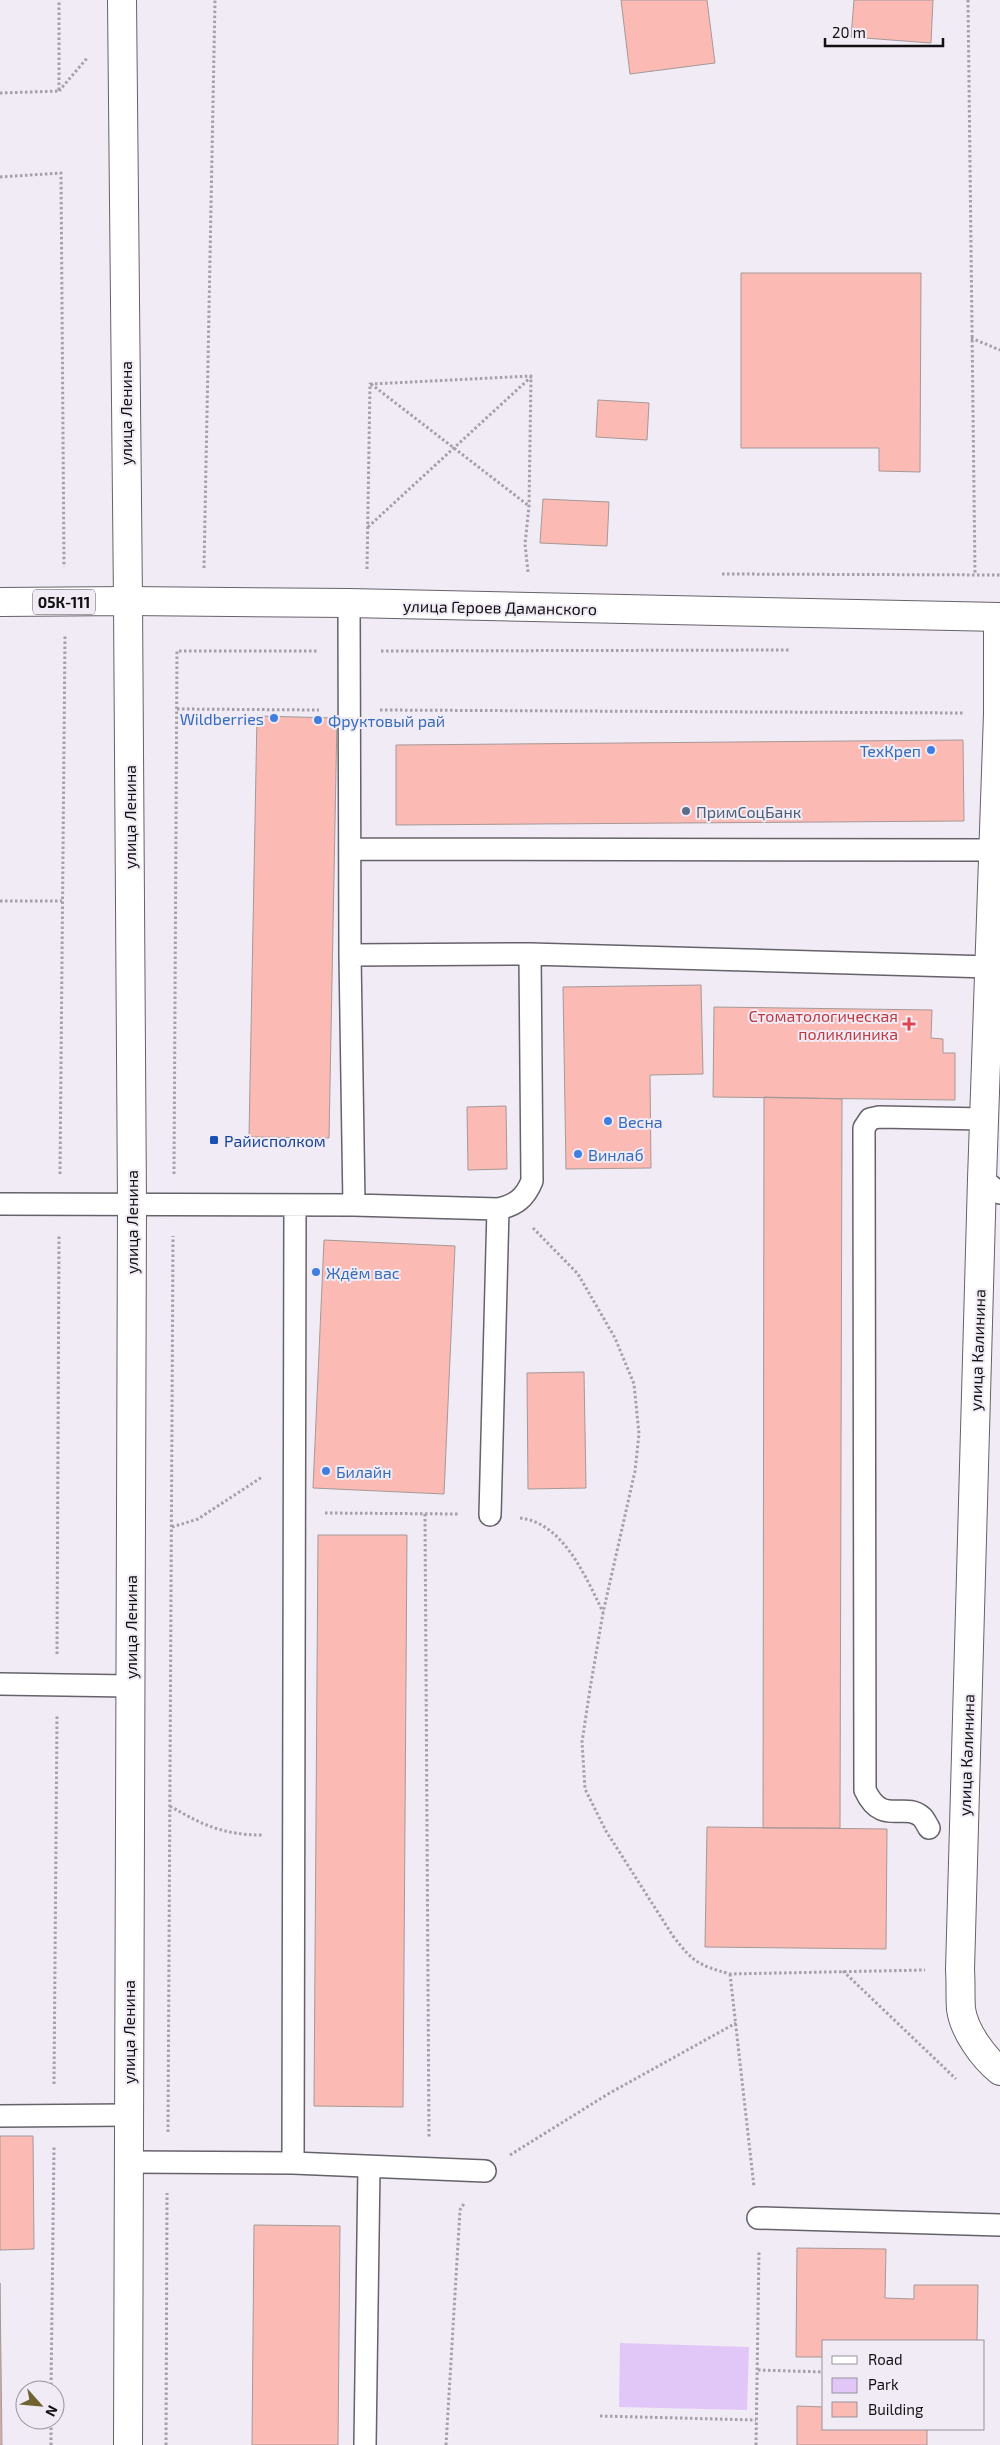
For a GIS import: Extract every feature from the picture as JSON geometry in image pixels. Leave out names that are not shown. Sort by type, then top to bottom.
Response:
[{"type":"main road","name":"улица Ленина","points":[[122,0],[132,1205],[128,2445]]},
{"type":"main road","name":"улица Героев Даманского","points":[[0,602],[128,601],[349,604],[999,617]]},
{"type":"main road","name":"улица Калинина","points":[[999,617],[998,714],[992,850],[996,925],[990,967],[985,1119],[991,1186],[960,1970],[961,2011],[972,2038],[1000,2071]]},
{"type":"lane","points":[[349,604],[350,955],[354,1205]]},
{"type":"lane","points":[[350,849],[992,850]]},
{"type":"lane","points":[[350,955],[530,954],[990,967]]},
{"type":"lane","points":[[0,1204],[354,1205],[504,1208],[518,1203],[526,1194],[532,1181],[530,954]]},
{"type":"lane","points":[[929,1828],[922,1817],[914,1813],[880,1810],[870,1801],[865,1790],[864,1128],[870,1119],[879,1116],[985,1119]]},
{"type":"lane","points":[[293,2163],[295,1205]]},
{"type":"lane","points":[[490,1515],[504,1208]]},
{"type":"lane","points":[[0,1684],[129,1686]]},
{"type":"lane","points":[[0,2116],[128,2115]]},
{"type":"lane","points":[[128,2162],[293,2163],[369,2168],[485,2171]]},
{"type":"lane","points":[[365,2445],[369,2168]]},
{"type":"lane","points":[[758,2218],[1000,2225]]},
{"type":"path","points":[[0,93],[59,91],[58,0]]},
{"type":"path","points":[[204,569],[215,0]]},
{"type":"path","points":[[968,0],[975,575]]},
{"type":"path","points":[[0,177],[61,173],[65,602],[59,1205],[52,2380]]},
{"type":"path","points":[[971,338],[1000,350]]},
{"type":"path","points":[[370,384],[531,376]]},
{"type":"path","points":[[368,527],[531,376]]},
{"type":"path","points":[[528,573],[525,544],[529,506],[531,376]]},
{"type":"path","points":[[370,384],[529,506]]},
{"type":"path","points":[[367,573],[370,384]]},
{"type":"path","points":[[177,709],[998,714]]},
{"type":"path","points":[[0,901],[62,901]]},
{"type":"path","points":[[504,1208],[578,1274],[615,1338],[634,1384],[639,1434],[635,1471],[603,1613],[582,1742],[585,1789],[606,1831],[673,1936],[687,1954],[701,1966],[730,1974],[843,1970],[960,1970]]},
{"type":"path","points":[[172,1527],[198,1519],[255,1480],[271,1474],[295,1473]]},
{"type":"path","points":[[294,1513],[490,1515],[529,1519],[553,1533],[577,1562],[603,1613]]},
{"type":"path","points":[[425,1514],[429,2169]]},
{"type":"path","points":[[170,1806],[200,1824],[218,1829],[248,1835],[294,1835]]},
{"type":"path","points":[[843,1970],[958,2080]]},
{"type":"path","points":[[446,2445],[460,2210],[485,2171],[608,2094],[736,2023]]},
{"type":"path","points":[[758,2370],[822,2372]]},
{"type":"path","points":[[600,2416],[756,2420]]},
{"type":"path","points":[[51,2430],[51,2445]]},
{"type":"green space","points":[[620,2343],[749,2347],[747,2410],[619,2407]]},
{"type":"building","points":[[621,0],[707,0],[715,63],[630,74]]},
{"type":"building","points":[[854,0],[933,0],[931,43],[851,37]]},
{"type":"building","points":[[741,273],[921,273],[920,472],[879,471],[879,448],[741,448]]},
{"type":"building","points":[[598,400],[649,403],[647,440],[596,437]]},
{"type":"building","points":[[543,499],[609,502],[607,546],[540,543]]},
{"type":"building","points":[[257,716],[337,718],[329,1138],[249,1137]]},
{"type":"building","points":[[963,740],[964,821],[396,825],[396,745]]},
{"type":"building","name":"Весна","points":[[701,985],[703,1074],[650,1075],[651,1168],[566,1169],[563,987]]},
{"type":"building","points":[[714,1007],[932,1010],[931,1038],[943,1039],[943,1053],[955,1053],[955,1100],[713,1097]]},
{"type":"building","points":[[764,1097],[842,1099],[840,1828],[763,1828]]},
{"type":"building","points":[[506,1106],[507,1169],[468,1170],[467,1107]]},
{"type":"building","points":[[324,1240],[455,1246],[444,1494],[313,1488]]},
{"type":"building","points":[[584,1372],[586,1488],[528,1489],[527,1373]]},
{"type":"building","points":[[318,1535],[407,1535],[403,2107],[314,2106]]},
{"type":"building","points":[[707,1827],[887,1829],[886,1949],[705,1947]]},
{"type":"building","points":[[0,2136],[33,2136],[34,2249],[0,2250]]},
{"type":"building","points":[[254,2225],[340,2226],[338,2445],[252,2445]]},
{"type":"building","points":[[797,2248],[886,2249],[885,2298],[914,2299],[914,2285],[978,2285],[977,2340],[822,2340],[822,2357],[796,2357]]},
{"type":"building","points":[[0,2283],[2,2445],[0,2445]]},
{"type":"building","points":[[797,2406],[822,2407],[822,2430],[927,2430],[927,2445],[797,2445]]},
{"type":"place","name":"Wildberries","points":[[274,718]]},
{"type":"place","name":"Фруктовый рай","points":[[318,720]]},
{"type":"place","name":"ТехКреп","points":[[931,750]]},
{"type":"place","name":"ПримСоцБанк","points":[[686,811]]},
{"type":"place","name":"Стоматологическая поликлиника","points":[[909,1024]]},
{"type":"place","name":"Весна","points":[[608,1121]]},
{"type":"place","name":"Райисполком","points":[[214,1140]]},
{"type":"place","name":"Винлаб","points":[[578,1154]]},
{"type":"place","name":"Ждём вас","points":[[316,1272]]},
{"type":"place","name":"Билайн","points":[[326,1471]]}]
